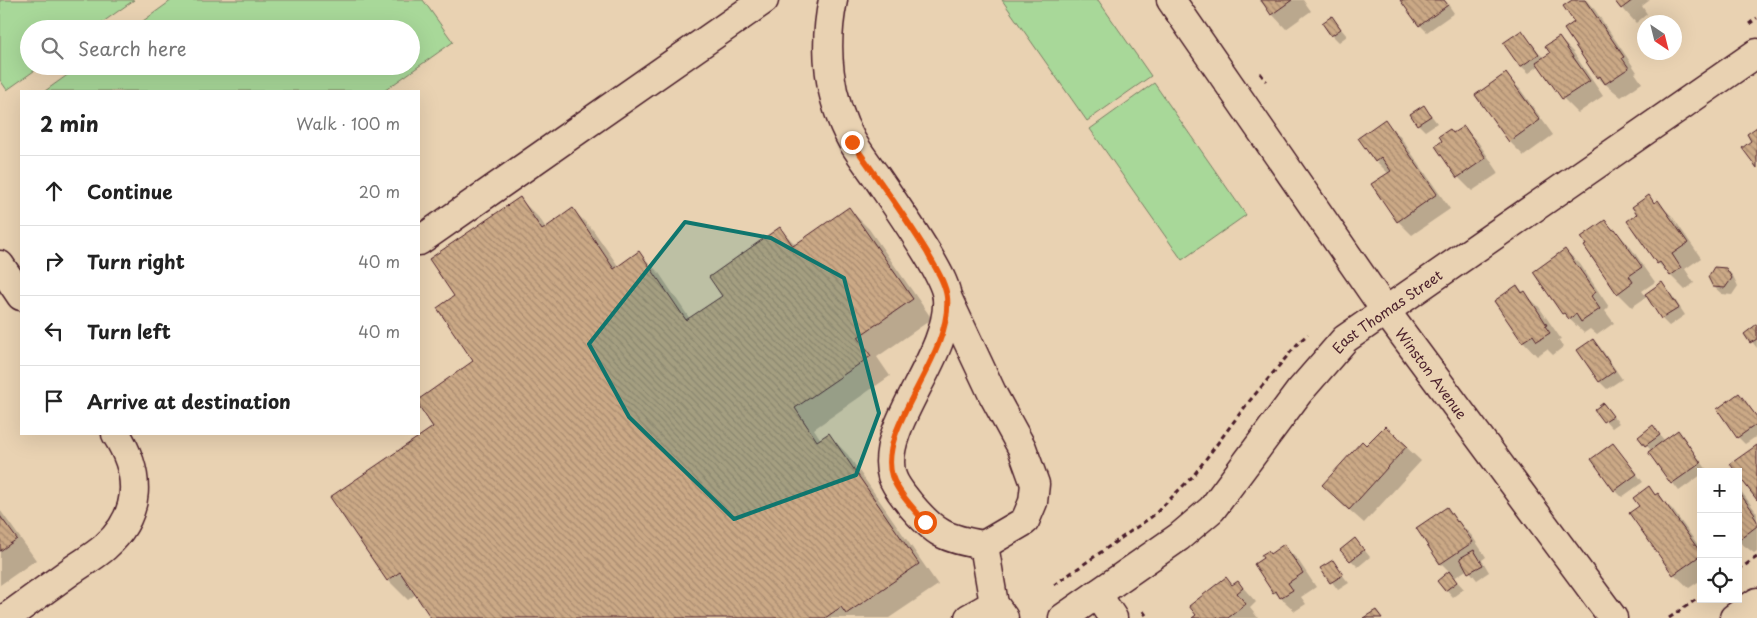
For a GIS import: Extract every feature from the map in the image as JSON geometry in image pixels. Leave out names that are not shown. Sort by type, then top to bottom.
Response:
[{"type":"street","points":[[420,240],[764,0]]},
{"type":"street","points":[[833,0],[828,64],[841,118],[852,142],[940,274],[947,297],[992,393],[1022,448],[1035,484],[1033,502],[1025,521],[984,545],[960,541],[940,534],[919,516],[903,495],[892,476],[890,457],[894,435],[937,348],[944,325],[947,297]]},
{"type":"street","name":"Winston Avenue","points":[[1171,0],[1385,310],[1613,618]]},
{"type":"street","name":"East Thomas Street","points":[[1062,618],[1179,537],[1212,508],[1299,392],[1345,339],[1757,53]]},
{"type":"street","points":[[0,265],[20,295]]},
{"type":"street","points":[[6,618],[105,547],[124,525],[131,508],[135,488],[132,466],[126,449],[117,435]]},
{"type":"street","points":[[969,618],[999,611],[984,545]]},
{"type":"street","points":[[1097,594],[1113,618]]},
{"type":"street","points":[[1734,618],[1757,602]]},
{"type":"path","points":[[1054,584],[1154,516],[1193,476],[1247,404],[1299,342],[1313,330]]},
{"type":"path","points":[[1742,567],[1757,557]]},
{"type":"path","points":[[1669,618],[1697,599]]},
{"type":"highlighted area","points":[[685,222],[771,238],[844,278],[879,413],[856,475],[734,519],[629,417],[589,344]]},
{"type":"green space","points":[[0,0],[134,0],[106,20],[20,20],[20,75],[28,75],[7,90],[0,80]]},
{"type":"green space","points":[[172,0],[423,0],[453,42],[420,65],[420,20],[144,20]]},
{"type":"green space","points":[[1002,0],[1098,0],[1151,76],[1087,121]]},
{"type":"green space","points":[[67,75],[407,75],[385,90],[46,90]]},
{"type":"green space","points":[[1154,83],[1246,215],[1182,260],[1090,129]]},
{"type":"building","points":[[1261,0],[1292,0],[1271,15]]},
{"type":"building","points":[[1400,0],[1444,0],[1448,5],[1419,26]]},
{"type":"building","points":[[1572,0],[1585,0],[1624,57],[1622,58],[1629,68],[1605,84],[1600,76],[1597,78],[1564,29],[1574,22],[1563,6]]},
{"type":"building","points":[[1614,0],[1633,0],[1621,9]]},
{"type":"building","points":[[1332,16],[1341,29],[1331,36],[1322,23]]},
{"type":"building","points":[[1522,30],[1539,54],[1520,67],[1503,43]]},
{"type":"building","points":[[1559,37],[1590,81],[1562,99],[1536,62],[1550,53],[1545,46]]},
{"type":"building","points":[[1506,73],[1540,120],[1509,142],[1475,95]]},
{"type":"building","points":[[1424,105],[1431,116],[1417,125],[1410,114]]},
{"type":"building","points":[[1385,119],[1437,194],[1397,222],[1371,184],[1391,171],[1381,157],[1375,162],[1358,138]]},
{"type":"building","points":[[1464,126],[1486,158],[1457,178],[1435,146],[1442,141],[1439,136],[1450,129],[1453,133]]},
{"type":"building","points":[[1757,127],[1757,168],[1742,148],[1751,141],[1747,134]]},
{"type":"building","points":[[1649,195],[1654,203],[1658,200],[1688,243],[1672,254],[1681,268],[1670,276],[1660,262],[1657,264],[1627,221],[1637,214],[1632,207]]},
{"type":"building","points":[[520,197],[542,230],[573,208],[614,269],[639,251],[686,320],[722,296],[709,277],[780,227],[793,246],[849,207],[913,299],[858,337],[871,356],[795,408],[817,441],[829,433],[919,564],[846,614],[841,607],[825,618],[431,618],[400,572],[387,581],[330,497],[433,427],[420,408],[420,398],[473,361],[437,308],[454,296],[429,259]]},
{"type":"building","points":[[1605,220],[1613,230],[1615,229],[1642,267],[1629,276],[1633,282],[1617,294],[1584,246],[1586,245],[1581,237]]},
{"type":"building","points":[[1565,249],[1596,292],[1591,296],[1600,309],[1581,322],[1576,314],[1569,319],[1564,313],[1562,314],[1533,272]]},
{"type":"building","points":[[1714,267],[1726,268],[1732,278],[1725,288],[1713,287],[1708,277]]},
{"type":"building","points":[[1662,282],[1679,308],[1661,319],[1645,294]]},
{"type":"building","points":[[1517,285],[1522,293],[1525,291],[1547,325],[1545,326],[1550,333],[1537,341],[1533,335],[1522,342],[1494,301]]},
{"type":"building","points":[[1757,324],[1757,339],[1750,343],[1744,334]]},
{"type":"building","points":[[1593,339],[1615,371],[1599,382],[1577,350]]},
{"type":"building","points":[[1739,393],[1757,417],[1757,424],[1737,438],[1717,409]]},
{"type":"building","points":[[1603,403],[1613,416],[1603,422],[1594,410]]},
{"type":"building","points":[[1653,425],[1660,435],[1645,446],[1638,437]]},
{"type":"building","points":[[1385,426],[1407,446],[1349,510],[1322,485],[1362,441],[1366,445]]},
{"type":"building","points":[[1678,430],[1701,463],[1671,484],[1648,452]]},
{"type":"building","points":[[1613,443],[1637,474],[1614,491],[1591,459]]},
{"type":"building","points":[[1757,445],[1757,500],[1742,480],[1742,468],[1733,468],[1730,464]]},
{"type":"building","points":[[1649,486],[1655,495],[1658,493],[1697,547],[1697,558],[1673,575],[1629,513],[1639,506],[1633,498]]},
{"type":"building","points":[[1742,496],[1755,514],[1753,515],[1757,521],[1757,526],[1742,538]]},
{"type":"building","points":[[1447,507],[1473,542],[1440,564],[1416,528]]},
{"type":"building","points":[[0,516],[17,539],[0,551]]},
{"type":"building","points":[[1355,538],[1364,550],[1350,561],[1340,550]]},
{"type":"building","points":[[1284,544],[1303,573],[1288,583],[1293,590],[1280,598],[1276,591],[1273,593],[1254,564],[1263,558],[1261,555],[1268,551],[1270,554]]},
{"type":"building","points":[[1474,550],[1483,565],[1468,573],[1460,558]]},
{"type":"building","points":[[1333,560],[1343,575],[1330,583],[1320,568]]},
{"type":"building","points":[[1449,571],[1457,582],[1445,591],[1437,581]]},
{"type":"building","points":[[1226,577],[1232,585],[1238,581],[1243,588],[1237,593],[1246,604],[1228,618],[1192,618],[1196,615],[1189,606]]},
{"type":"building","points":[[1376,610],[1382,618],[1363,618]]},
{"type":"route","points":[[852,142],[940,274],[947,297],[944,325],[937,348],[894,435],[890,457],[892,476],[903,495],[925,522]]}]
